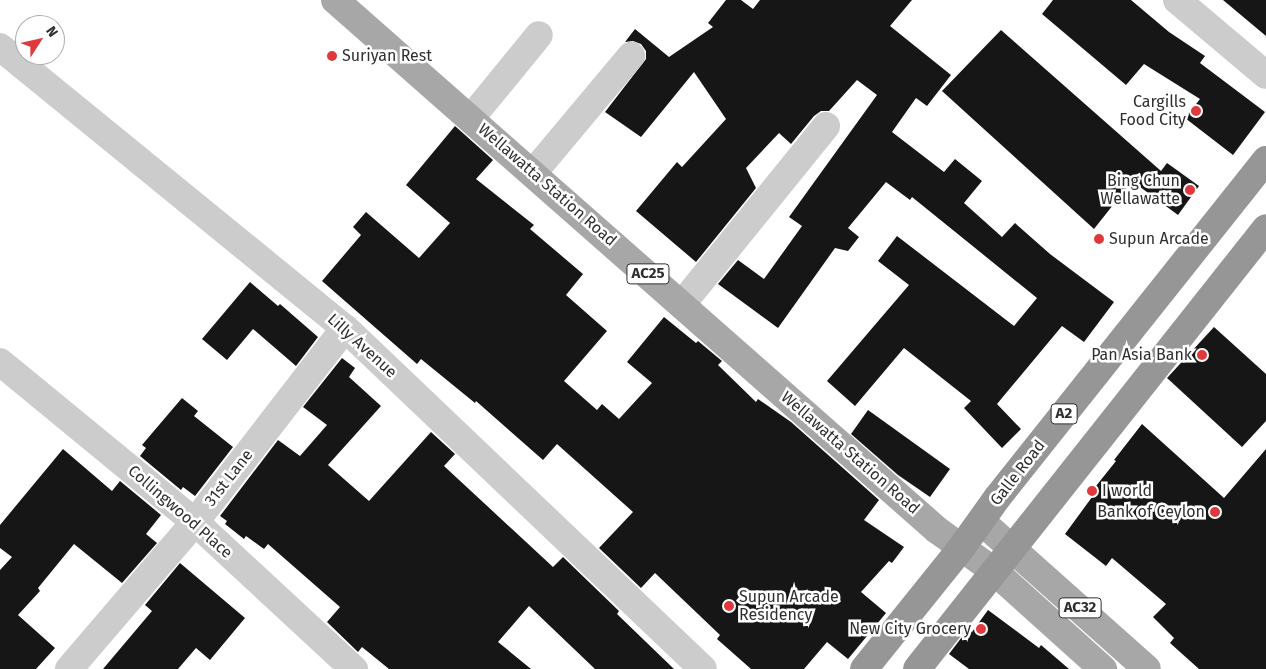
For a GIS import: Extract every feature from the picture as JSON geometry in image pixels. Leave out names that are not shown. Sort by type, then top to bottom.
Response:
[{"type":"highway","name":"Galle Road","points":[[864,669],[962,546],[997,498],[1266,160]]},
{"type":"highway","name":"A2","points":[[1012,548],[1266,228]]},
{"type":"highway","points":[[917,669],[1012,548]]},
{"type":"main road","name":"Wellawatta Station Road","points":[[335,0],[937,530],[962,546],[994,571]]},
{"type":"main road","points":[[981,521],[1012,548]]},
{"type":"main road","name":"AC32","points":[[1012,548],[1148,669]]},
{"type":"main road","name":"AC32","points":[[994,571],[1103,669]]},
{"type":"street","points":[[1177,0],[1266,75]]},
{"type":"street","points":[[471,118],[539,35]]},
{"type":"street","name":"Lilly Avenue","points":[[0,46],[345,328],[703,669]]},
{"type":"street","points":[[533,173],[631,56]]},
{"type":"street","points":[[682,304],[826,126]]},
{"type":"street","name":"31st Lane","points":[[69,669],[196,522],[345,328]]},
{"type":"street","name":"Collingwood Place","points":[[0,362],[196,522],[354,669]]},
{"type":"building","points":[[726,0],[741,0],[753,9],[760,0],[912,0],[890,26],[951,75],[927,106],[916,98],[892,132],[944,172],[955,159],[982,181],[964,203],[1002,237],[1015,223],[1050,254],[1114,302],[1084,342],[1062,326],[997,404],[1021,429],[1002,448],[964,408],[971,401],[904,348],[855,406],[827,381],[909,285],[878,261],[897,236],[1014,326],[1037,298],[912,197],[910,200],[886,182],[848,228],[859,237],[848,251],[835,248],[778,328],[718,284],[738,260],[764,279],[802,226],[789,217],[877,95],[857,80],[829,111],[821,111],[814,116],[791,144],[779,133],[746,168],[756,188],[696,262],[636,211],[677,162],[682,167],[726,119],[694,72],[641,137],[605,112],[646,59],[646,51],[641,44],[633,41],[625,42],[635,29],[669,57],[713,27],[708,23]]},
{"type":"building","points":[[1053,0],[1131,0],[1169,32],[1205,56],[1200,63],[1265,112],[1233,155],[1185,118],[1200,99],[1144,64],[1126,85],[1042,14]]},
{"type":"building","points":[[1223,0],[1266,0],[1266,36]]},
{"type":"building","points":[[1001,30],[1161,171],[1167,163],[1199,186],[1178,215],[1132,181],[1094,229],[942,91]]},
{"type":"building","points":[[455,126],[493,160],[476,179],[534,225],[530,229],[583,274],[566,295],[607,331],[564,381],[597,410],[602,404],[619,419],[652,383],[627,362],[664,317],[722,361],[718,365],[756,402],[758,399],[791,422],[879,500],[864,520],[904,547],[892,563],[889,561],[861,592],[886,613],[848,659],[827,642],[804,669],[751,669],[717,639],[720,635],[655,573],[641,588],[599,548],[633,512],[557,444],[543,460],[476,401],[475,403],[421,359],[417,364],[322,281],[361,235],[353,227],[366,212],[419,258],[450,223],[406,185]]},
{"type":"building","points":[[250,282],[278,306],[280,304],[318,337],[296,366],[253,329],[227,360],[202,339]]},
{"type":"building","points":[[1214,327],[1266,374],[1266,421],[1242,447],[1167,378]]},
{"type":"building","points":[[342,358],[355,368],[349,377],[381,406],[328,465],[369,501],[431,432],[455,454],[444,466],[553,567],[563,557],[619,611],[617,614],[674,669],[595,669],[529,606],[498,642],[531,669],[389,669],[362,647],[358,652],[327,622],[340,607],[268,544],[264,549],[246,536],[244,539],[225,524],[227,521],[220,516],[278,440],[300,456],[327,425],[303,407]]},
{"type":"building","points":[[182,398],[198,411],[194,416],[233,447],[195,496],[183,487],[181,490],[140,456],[146,448],[142,445]]},
{"type":"building","points":[[868,410],[950,469],[930,497],[898,475],[851,434]]},
{"type":"building","points":[[1142,424],[1224,498],[1266,449],[1266,669],[1199,669],[1170,643],[1174,638],[1153,617],[1166,604],[1112,558],[1106,566],[1065,534],[1095,493],[1092,491]]},
{"type":"building","points":[[63,449],[112,491],[120,481],[161,515],[146,534],[157,543],[122,583],[74,544],[38,588],[40,591],[18,615],[55,648],[36,669],[0,669],[0,570],[12,557],[0,548],[0,525]]},
{"type":"building","points":[[180,563],[245,618],[210,660],[196,648],[178,669],[103,669],[152,611],[145,605]]},
{"type":"building","points":[[988,610],[1039,648],[1041,645],[1069,669],[969,669],[949,654],[968,629],[972,632]]},
{"type":"place","name":"Suriyan Rest","points":[[332,56]]},
{"type":"place","name":"Cargills Food City","points":[[1196,111]]},
{"type":"place","name":"Bing Chun Wellawatte","points":[[1190,190]]},
{"type":"place","name":"Supun Arcade","points":[[1099,239]]},
{"type":"place","name":"Pan Asia Bank","points":[[1202,355]]},
{"type":"place","name":"I world","points":[[1092,491]]},
{"type":"place","name":"Bank of Ceylon","points":[[1215,512]]},
{"type":"place","name":"Supun Arcade Residency","points":[[729,606]]},
{"type":"place","name":"New City Grocery","points":[[981,629]]}]
